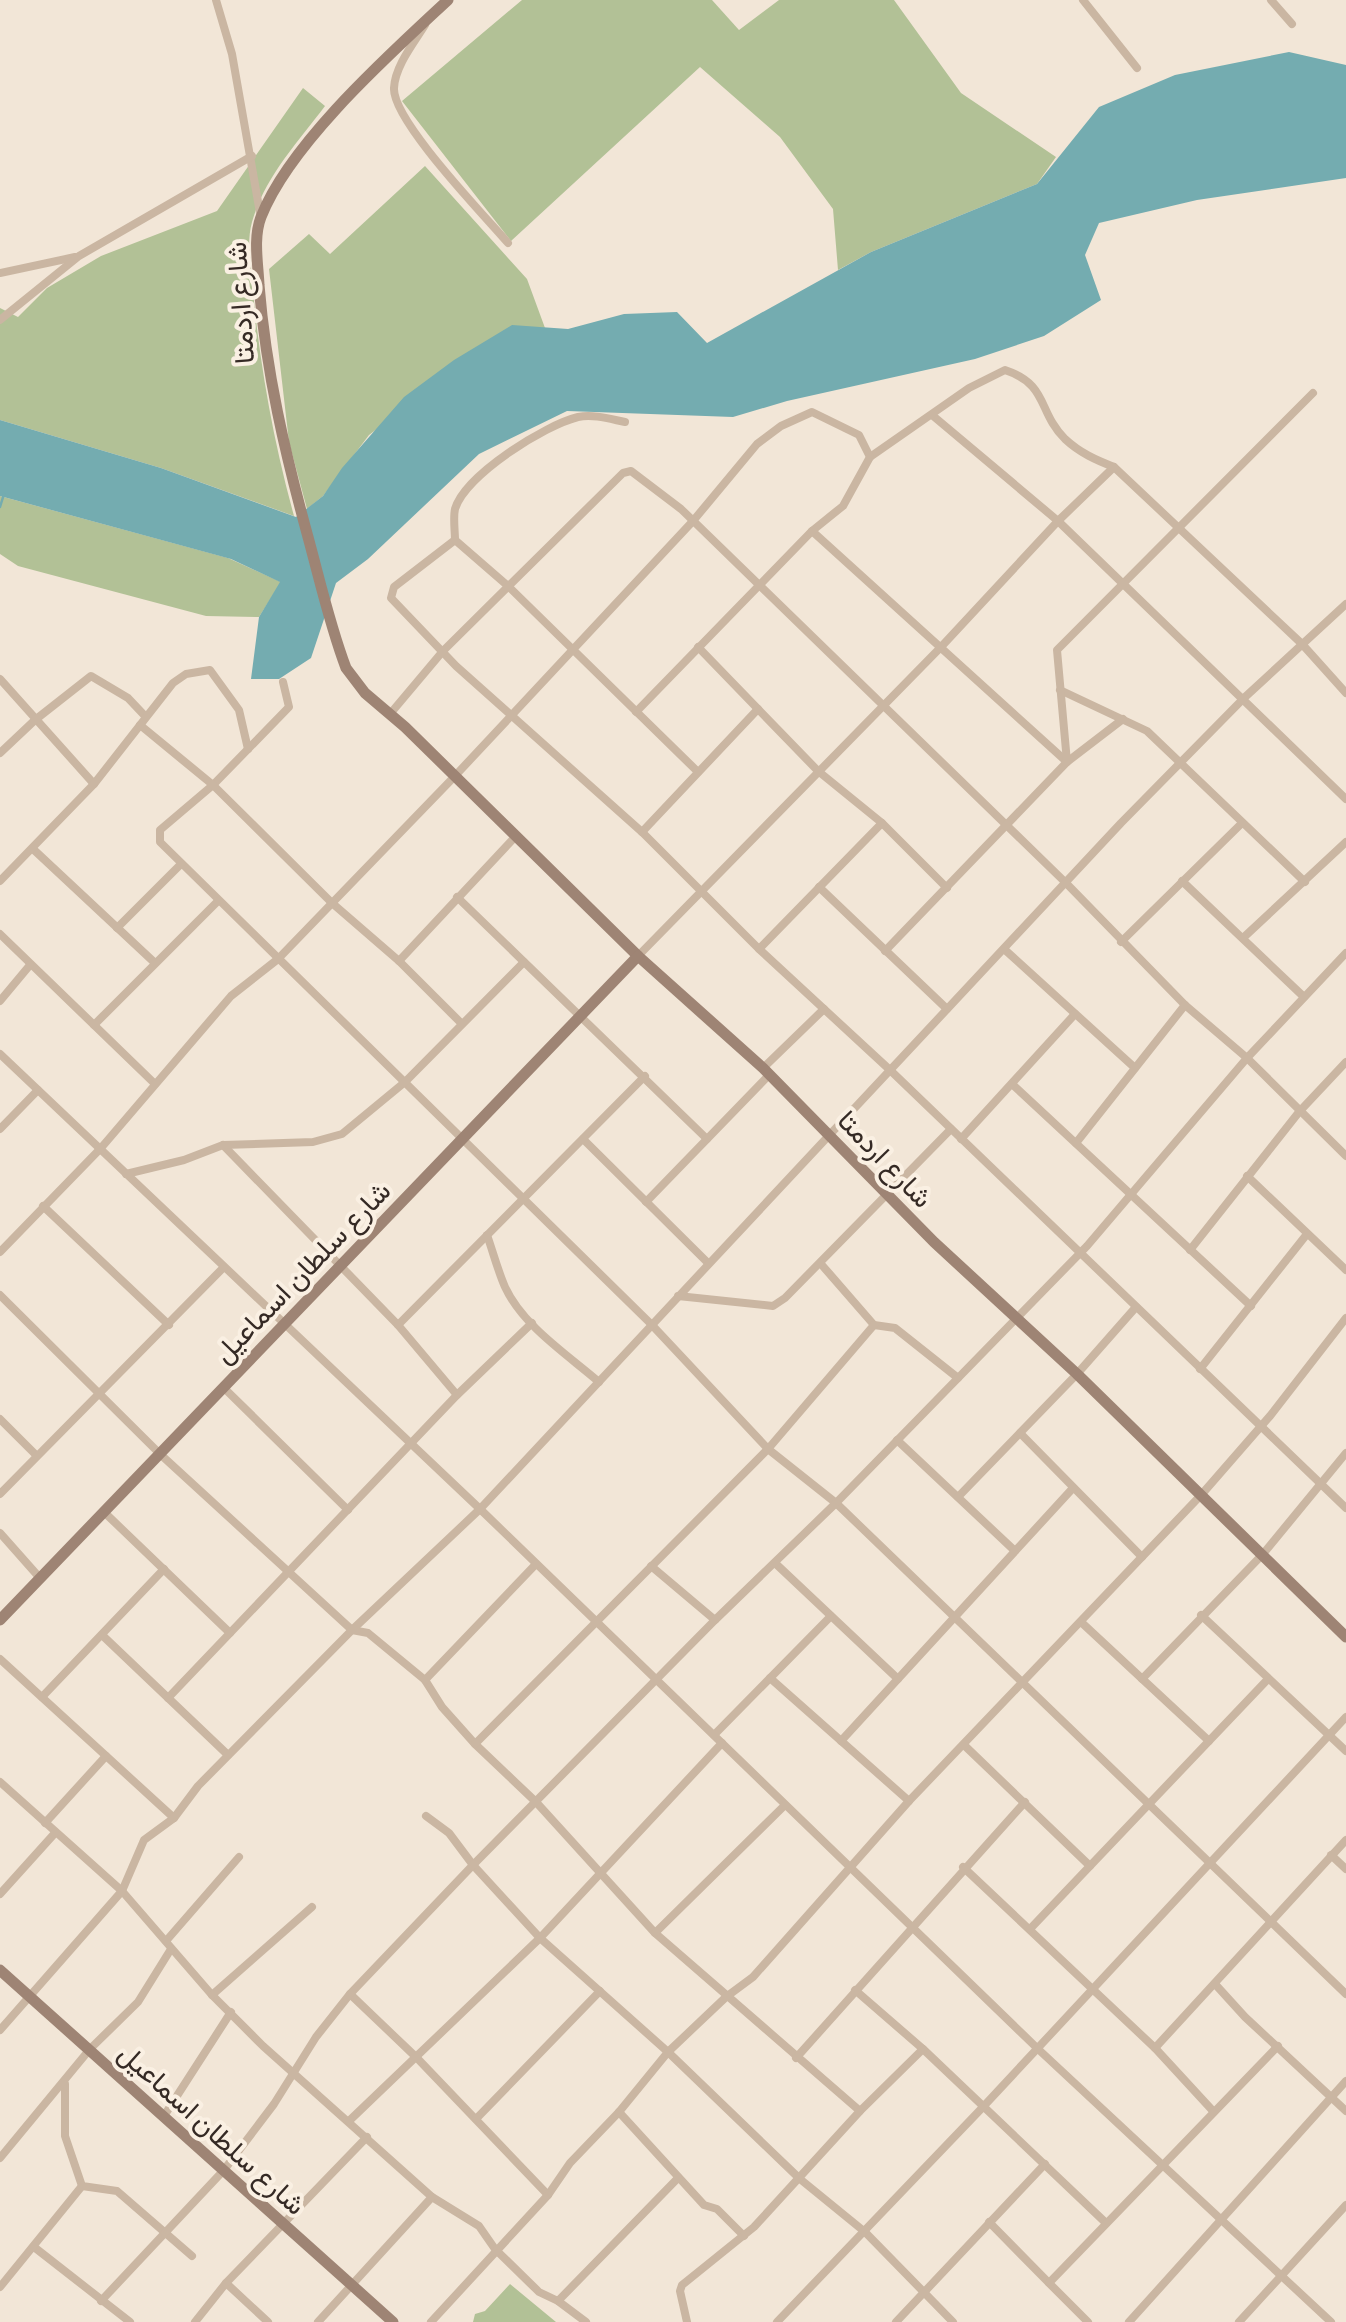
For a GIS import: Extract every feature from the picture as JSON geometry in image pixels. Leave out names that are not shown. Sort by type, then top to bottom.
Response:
[{"type":"main road","name":"شارع اردمتا","points":[[448,0],[311,140],[279,184],[261,218],[257,237],[261,313],[272,397],[346,668],[365,693],[638,956],[767,1071],[888,1195],[1346,1637]]},
{"type":"main road","name":"شارع سلطان اسماعيل","points":[[0,1620],[638,956]]},
{"type":"main road","name":"شارع سلطان اسماعيل","points":[[0,1970],[393,2322]]},
{"type":"street","points":[[216,0],[232,54],[261,218]]},
{"type":"street","points":[[1083,0],[1137,68]]},
{"type":"street","points":[[1271,0],[1292,24]]},
{"type":"street","points":[[429,18],[396,76],[396,102],[421,140],[508,243]]},
{"type":"street","points":[[0,320],[79,256],[252,156]]},
{"type":"street","points":[[0,273],[79,256]]},
{"type":"street","points":[[636,712],[812,531],[843,506],[870,458],[969,388],[1005,370],[1025,377],[1064,438],[1087,457],[1114,467],[1302,644],[1346,693]]},
{"type":"street","points":[[1067,762],[1056,650],[1313,393]]},
{"type":"street","points":[[0,1252],[100,1148],[232,996],[278,959],[454,777],[692,521],[757,444],[781,426],[812,412],[859,435],[870,458]]},
{"type":"street","points":[[932,415],[1058,521],[1346,799]]},
{"type":"street","points":[[625,422],[583,416],[563,422],[504,458],[462,496],[455,510],[455,540],[508,586],[698,772]]},
{"type":"street","points":[[638,956],[1114,467]]},
{"type":"street","points":[[390,714],[444,651],[623,473],[638,474],[692,521],[1006,824],[1185,1005],[1247,1058],[1346,1156]]},
{"type":"street","points":[[812,531],[1067,762]]},
{"type":"street","points":[[455,540],[390,594],[402,610],[460,670],[642,832],[759,950],[890,1070],[1346,1508]]},
{"type":"street","points":[[0,2030],[122,1891],[144,1840],[174,1818],[228,1755],[480,1509],[1066,883],[1244,698],[1346,604]]},
{"type":"street","points":[[698,648],[818,771],[882,823],[947,888]]},
{"type":"street","points":[[0,881],[94,784],[142,720],[186,674],[210,670],[239,710],[248,749]]},
{"type":"street","points":[[0,753],[34,720],[91,676],[128,698],[142,720],[461,1023]]},
{"type":"street","points":[[0,679],[94,784]]},
{"type":"street","points":[[284,682],[289,707],[213,785],[160,830],[160,842],[651,1324],[768,1449],[836,1503],[1346,1994]]},
{"type":"street","points":[[1060,690],[1148,731],[1305,882]]},
{"type":"street","points":[[642,832],[758,709]]},
{"type":"street","points":[[885,950],[1067,762],[1123,720]]},
{"type":"street","points":[[759,950],[882,823]]},
{"type":"street","points":[[1121,942],[1242,823]]},
{"type":"street","points":[[399,960],[516,837]]},
{"type":"street","points":[[1243,938],[1346,842]]},
{"type":"street","points":[[33,849],[155,964]]},
{"type":"street","points":[[117,928],[180,864]]},
{"type":"street","points":[[1182,881],[1304,997]]},
{"type":"street","points":[[820,888],[947,1010]]},
{"type":"street","points":[[456,897],[646,1076],[707,1139]]},
{"type":"street","points":[[94,1025],[217,902]]},
{"type":"street","points":[[0,934],[155,1084]]},
{"type":"street","points":[[1004,949],[1136,1068]]},
{"type":"street","points":[[101,2300],[224,2170],[350,1994],[473,1864],[836,1503],[1080,1253],[1247,1058],[1346,953]]},
{"type":"street","points":[[126,1174],[184,1160],[223,1145],[328,1139],[342,1134],[405,1082],[524,962]]},
{"type":"street","points":[[0,1001],[30,965]]},
{"type":"street","points":[[1076,1143],[1185,1005]]},
{"type":"street","points":[[646,1202],[824,1008]]},
{"type":"street","points":[[962,1139],[1075,1014]]},
{"type":"street","points":[[0,1054],[480,1509],[1038,2049],[1331,2322]]},
{"type":"street","points":[[1190,1250],[1299,1112],[1346,1062]]},
{"type":"street","points":[[398,1325],[646,1076]]},
{"type":"street","points":[[1012,1084],[1251,1306]]},
{"type":"street","points":[[0,1128],[38,1090]]},
{"type":"street","points":[[678,1296],[774,1306],[821,1264],[950,1128]]},
{"type":"street","points":[[583,1139],[708,1264]]},
{"type":"street","points":[[223,1145],[398,1325],[458,1395]]},
{"type":"street","points":[[1247,1176],[1346,1270]]},
{"type":"street","points":[[44,1206],[169,1325]]},
{"type":"street","points":[[1200,1368],[1307,1234]]},
{"type":"street","points":[[488,1235],[505,1288],[532,1323],[599,1382]]},
{"type":"street","points":[[821,1264],[874,1325],[894,1328],[958,1378]]},
{"type":"street","points":[[0,1494],[223,1268]]},
{"type":"street","points":[[0,1295],[160,1454],[352,1630],[368,1633],[425,1680],[442,1707],[475,1744],[536,1802],[655,1933],[860,2112]]},
{"type":"street","points":[[958,1497],[1136,1307]]},
{"type":"street","points":[[431,2322],[548,2195],[570,2163],[668,2052],[752,1977],[909,1801],[1202,1494],[1346,1318]]},
{"type":"street","points":[[168,1698],[532,1323]]},
{"type":"street","points":[[475,1744],[768,1449],[874,1325]]},
{"type":"street","points":[[224,1388],[348,1510]]},
{"type":"street","points":[[0,1419],[36,1456]]},
{"type":"street","points":[[1020,1433],[1142,1556]]},
{"type":"street","points":[[897,1440],[1015,1551]]},
{"type":"street","points":[[1142,1679],[1263,1554],[1346,1453]]},
{"type":"street","points":[[841,1741],[1073,1488]]},
{"type":"street","points":[[104,1512],[230,1633]]},
{"type":"street","points":[[0,1533],[39,1577]]},
{"type":"street","points":[[775,1563],[898,1679]]},
{"type":"street","points":[[425,1680],[536,1564]]},
{"type":"street","points":[[651,1566],[715,1620]]},
{"type":"street","points":[[42,1697],[164,1569]]},
{"type":"street","points":[[1201,1615],[1346,1751]]},
{"type":"street","points":[[714,1735],[831,1616]]},
{"type":"street","points":[[1080,1622],[1209,1741]]},
{"type":"street","points":[[102,1635],[228,1755]]},
{"type":"street","points":[[0,1659],[174,1818]]},
{"type":"street","points":[[770,1678],[909,1801]]},
{"type":"street","points":[[1030,1929],[1268,1679]]},
{"type":"street","points":[[777,2322],[1094,1990],[1346,1717]]},
{"type":"street","points":[[349,2121],[540,1938],[722,1743]]},
{"type":"street","points":[[964,1745],[1090,1866]]},
{"type":"street","points":[[45,1824],[106,1756]]},
{"type":"street","points":[[0,1782],[122,1891],[212,1995],[292,2072],[432,2197],[480,2226],[495,2249],[540,2292],[586,2322]]},
{"type":"street","points":[[796,2058],[1024,1802]]},
{"type":"street","points":[[655,1933],[785,1805]]},
{"type":"street","points":[[426,1816],[449,1833],[540,1938],[668,2052],[800,2179],[865,2232],[953,2322]]},
{"type":"street","points":[[0,1894],[55,1833]]},
{"type":"street","points":[[1155,2048],[1346,1840]]},
{"type":"street","points":[[1332,1855],[1346,1869]]},
{"type":"street","points":[[0,2158],[90,2049],[138,2002],[169,1945],[239,1857]]},
{"type":"street","points":[[963,1868],[1155,2048],[1213,2112]]},
{"type":"street","points":[[212,1995],[312,1907]]},
{"type":"street","points":[[1216,1984],[1245,2017],[1346,2110]]},
{"type":"street","points":[[855,1990],[923,2049],[1106,2224]]},
{"type":"street","points":[[476,2120],[600,1991]]},
{"type":"street","points":[[350,1994],[548,2195]]},
{"type":"street","points":[[164,2116],[232,2012]]},
{"type":"street","points":[[1049,2283],[1278,2046]]},
{"type":"street","points":[[686,2322],[682,2286],[744,2236],[923,2049]]},
{"type":"street","points":[[65,2081],[65,2136],[82,2186]]},
{"type":"street","points":[[1129,2322],[1346,2081]]},
{"type":"street","points":[[618,2112],[704,2205],[717,2209],[744,2236]]},
{"type":"street","points":[[195,2322],[226,2283],[367,2137]]},
{"type":"street","points":[[896,2322],[1045,2164]]},
{"type":"street","points":[[558,2301],[678,2178]]},
{"type":"street","points":[[82,2186],[117,2190],[192,2256]]},
{"type":"street","points":[[0,2287],[82,2186]]},
{"type":"street","points":[[318,2322],[432,2197]]},
{"type":"street","points":[[1239,2322],[1346,2205]]},
{"type":"street","points":[[989,2222],[1088,2322]]},
{"type":"street","points":[[34,2246],[130,2322]]},
{"type":"street","points":[[226,2283],[268,2322]]},
{"type":"green space","points":[[522,0],[712,0],[739,30],[779,0],[894,0],[961,93],[1056,157],[1037,184],[871,252],[838,270],[833,209],[780,137],[700,67],[511,241],[402,101]]},
{"type":"green space","points":[[303,88],[325,106],[265,190],[252,222],[249,248],[264,376],[294,516],[161,468],[0,420],[0,308],[18,317],[47,288],[101,256],[217,211]]},
{"type":"green space","points":[[425,166],[527,279],[545,328],[512,326],[369,435],[323,496],[307,509],[289,442],[269,269],[309,234],[330,254]]},
{"type":"green space","points":[[0,496],[228,558],[281,582],[259,617],[206,616],[18,566],[0,554]]},
{"type":"green space","points":[[510,2284],[556,2322],[473,2322],[475,2314],[485,2311]]},
{"type":"water","points":[[1289,52],[1346,65],[1346,178],[1197,200],[1099,223],[1085,255],[1101,300],[1044,336],[975,359],[733,417],[567,411],[479,454],[368,559],[336,583],[311,658],[279,679],[251,679],[259,617],[280,582],[231,559],[0,496],[0,420],[161,468],[296,517],[323,496],[342,468],[404,397],[454,360],[512,325],[568,329],[624,314],[677,312],[707,343],[871,252],[1037,184],[1099,107],[1175,75]]},
{"type":"waterway","points":[[0,507],[4,494]]}]
